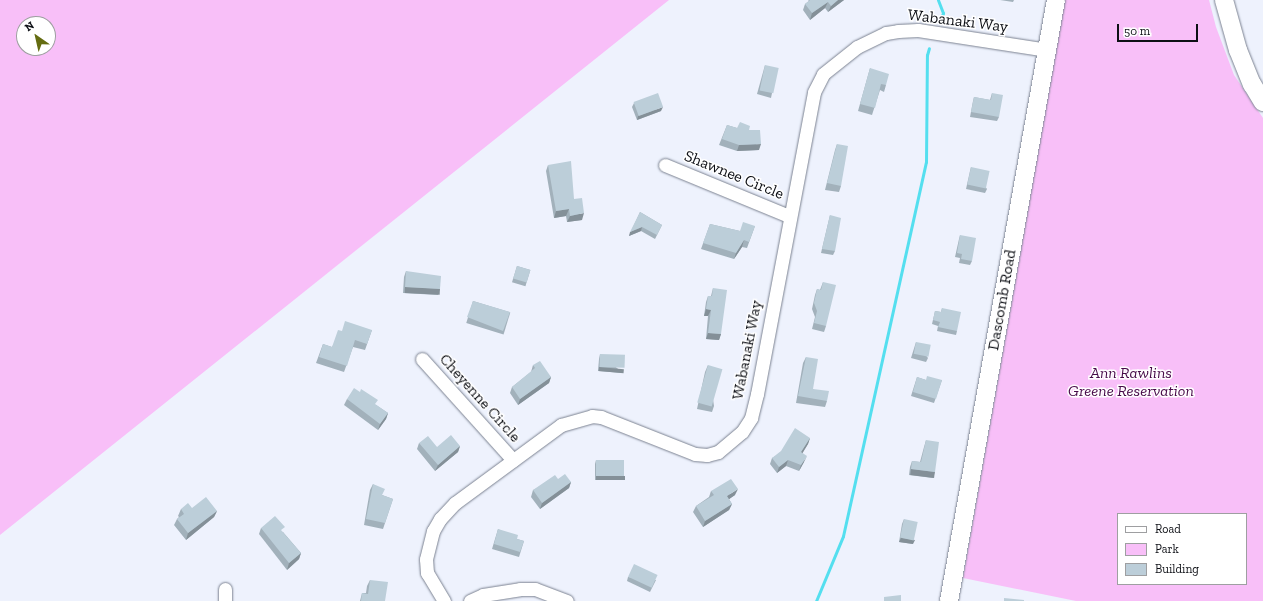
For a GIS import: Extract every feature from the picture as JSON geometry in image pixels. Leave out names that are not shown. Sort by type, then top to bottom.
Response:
[{"type":"main road","name":"Dascomb Road","points":[[949,601],[1056,0]]},
{"type":"main road","points":[[1224,0],[1238,50],[1252,84],[1263,102]]},
{"type":"street","name":"Wabanaki Way","points":[[444,601],[427,573],[426,559],[433,531],[440,519],[455,503],[561,425],[592,416],[612,420],[695,454],[718,452],[730,445],[742,432],[751,418],[754,406],[789,216],[814,92],[824,74],[857,47],[886,33],[918,30],[1047,50]]},
{"type":"street","name":"Shawnee Circle","points":[[665,165],[789,216]]},
{"type":"street","name":"Cheyenne Circle","points":[[422,359],[513,460]]},
{"type":"street","points":[[470,601],[483,595],[520,589],[535,589],[567,601]]},
{"type":"green space","points":[[0,0],[669,0],[0,535]]},
{"type":"green space","name":"Ann Rawlins Greene Reservation","points":[[1065,0],[1209,0],[1216,27],[1234,75],[1263,118],[1263,601],[1076,601],[963,578]]},
{"type":"building","points":[[810,0],[838,0],[831,6],[828,2],[812,13],[805,4]]},
{"type":"building","points":[[765,65],[779,68],[773,93],[760,90]]},
{"type":"building","points":[[870,68],[889,74],[886,85],[881,84],[875,108],[860,104]]},
{"type":"building","points":[[658,93],[663,107],[639,116],[634,102]]},
{"type":"building","points":[[992,93],[1003,95],[999,117],[971,112],[974,97],[991,100]]},
{"type":"building","points":[[740,122],[750,126],[749,130],[760,130],[761,144],[739,145],[722,139],[727,125],[737,128]]},
{"type":"building","points":[[837,144],[848,146],[841,186],[827,183]]},
{"type":"building","points":[[571,161],[574,199],[582,198],[584,213],[570,216],[569,209],[556,211],[548,165]]},
{"type":"building","points":[[971,167],[990,171],[986,189],[967,185]]},
{"type":"building","points":[[640,212],[662,225],[657,235],[642,227],[630,232]]},
{"type":"building","points":[[830,215],[841,218],[835,251],[822,249]]},
{"type":"building","points":[[743,222],[755,226],[749,242],[744,240],[736,253],[703,243],[710,224],[740,231]]},
{"type":"building","points":[[960,235],[976,238],[972,261],[961,259],[962,254],[957,253]]},
{"type":"building","points":[[517,266],[530,270],[527,283],[513,278]]},
{"type":"building","points":[[406,271],[441,276],[440,289],[405,287]]},
{"type":"building","points":[[823,282],[836,285],[826,326],[814,323],[817,311],[814,303],[817,289],[821,290]]},
{"type":"building","points":[[713,288],[727,290],[721,334],[708,333],[711,310],[706,309],[708,296],[712,296]]},
{"type":"building","points":[[473,301],[510,312],[503,331],[467,317]]},
{"type":"building","points":[[942,308],[961,312],[957,331],[938,327],[940,322],[933,320],[935,311],[941,312]]},
{"type":"building","points":[[345,321],[372,330],[367,344],[355,340],[347,366],[319,357],[323,344],[332,347],[338,330],[342,331]]},
{"type":"building","points":[[916,342],[931,345],[928,357],[914,354]]},
{"type":"building","points":[[600,354],[625,355],[625,368],[600,367]]},
{"type":"building","points":[[806,357],[818,359],[813,389],[829,391],[827,401],[798,396]]},
{"type":"building","points":[[540,361],[551,377],[520,399],[512,387],[535,368],[533,365]]},
{"type":"building","points":[[708,365],[722,369],[712,407],[697,402]]},
{"type":"building","points":[[927,376],[942,380],[936,399],[913,392],[917,377],[926,380]]},
{"type":"building","points":[[354,388],[360,392],[361,389],[378,400],[375,404],[388,413],[380,424],[347,399]]},
{"type":"building","points":[[795,428],[810,438],[801,452],[807,456],[801,465],[788,460],[779,467],[772,458],[781,451]]},
{"type":"building","points":[[451,435],[460,446],[438,465],[419,443],[428,436],[437,447]]},
{"type":"building","points":[[926,440],[939,442],[935,472],[911,469],[912,461],[921,462]]},
{"type":"building","points":[[596,460],[624,460],[624,476],[596,476]]},
{"type":"building","points":[[565,474],[571,482],[542,503],[533,490],[555,475],[558,479]]},
{"type":"building","points":[[731,479],[738,489],[727,496],[732,504],[705,521],[696,506],[714,495],[711,491]]},
{"type":"building","points":[[373,484],[385,489],[382,495],[393,499],[385,523],[366,519]]},
{"type":"building","points":[[206,497],[217,511],[188,533],[177,519],[184,514],[181,509],[188,503],[192,508]]},
{"type":"building","points":[[275,516],[285,527],[281,530],[301,553],[289,563],[261,528]]},
{"type":"building","points":[[904,519],[918,522],[914,540],[900,538]]},
{"type":"building","points":[[498,529],[518,535],[517,539],[524,541],[520,552],[494,544]]},
{"type":"building","points":[[634,564],[658,575],[652,588],[628,577]]},
{"type":"building","points":[[370,580],[388,582],[385,601],[361,601],[362,593],[368,594]]},
{"type":"building","points":[[901,595],[901,601],[884,601],[884,597]]},
{"type":"building","points":[[1004,598],[1024,600],[1024,601],[1004,601]]},
{"type":"waterway","points":[[938,0],[943,13],[941,18]]},
{"type":"waterway","points":[[816,601],[843,536],[926,162],[927,55],[929,48]]}]
